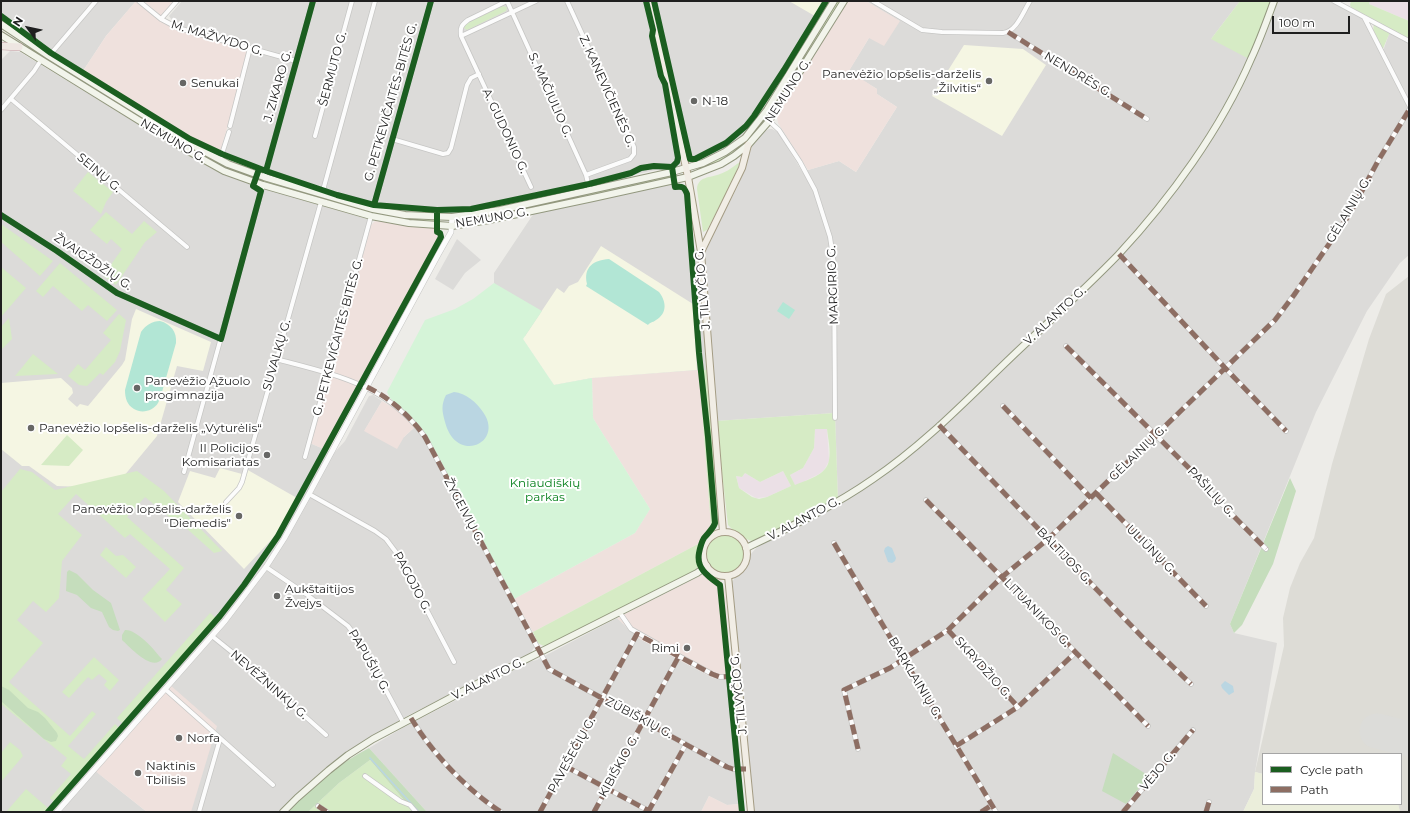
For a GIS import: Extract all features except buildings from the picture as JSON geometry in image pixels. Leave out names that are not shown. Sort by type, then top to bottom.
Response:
[{"type":"highway","points":[[1,46],[19,47]]},
{"type":"main road","name":"J. TILVYČIO G.","points":[[650,1],[688,177],[701,252],[723,532]]},
{"type":"main road","name":"NEMUNO G.","points":[[1,24],[49,56],[188,143],[228,164],[264,177],[373,209],[406,215],[452,217],[500,210],[590,191],[686,168],[703,163],[730,149],[744,138],[768,110],[834,1]]},
{"type":"main road","name":"NEMUNO G.","points":[[1,35],[190,152],[224,171],[262,185],[371,216],[409,223],[452,226],[489,220],[688,177],[721,164],[748,145],[769,121],[844,1]]},
{"type":"main road","name":"V. ALANTO G.","points":[[746,548],[817,513],[867,483],[895,463],[940,425],[1119,254],[1175,187],[1211,133],[1251,60],[1274,1]]},
{"type":"main road","points":[[701,252],[742,168],[748,145]]},
{"type":"main road","points":[[224,171],[228,164]]},
{"type":"main road","points":[[723,532],[731,533],[738,536],[743,541],[746,548],[747,557],[744,566],[736,573],[728,576],[716,574],[707,566],[704,556],[706,544],[713,536],[723,532]]},
{"type":"main road","name":"V. ALANTO G.","points":[[283,812],[297,798],[348,755],[403,722],[620,613],[697,573],[707,566]]},
{"type":"main road","name":"J. TILVYČIO G.","points":[[728,576],[751,812]]},
{"type":"street","points":[[49,56],[96,1]]},
{"type":"street","name":"M. MAŽVYDO G.","points":[[139,1],[161,19],[178,28],[296,61]]},
{"type":"street","points":[[161,19],[177,1]]},
{"type":"street","name":"J. ZIKARO G.","points":[[264,177],[313,1]]},
{"type":"street","name":"ŠERMUTO G.","points":[[315,136],[352,1]]},
{"type":"street","points":[[322,194],[375,1]]},
{"type":"street","name":"G. PETKEVIČAITĖS-BITĖS G.","points":[[373,209],[431,1]]},
{"type":"street","points":[[507,1],[462,23],[460,30],[462,36],[536,1]]},
{"type":"street","name":"S. MAČIULIO G.","points":[[507,1],[586,175],[590,191]]},
{"type":"street","name":"Z. KANEVIČIENĖS G.","points":[[567,1],[634,147],[634,154],[630,159],[586,175]]},
{"type":"street","points":[[873,1],[922,30],[942,32],[1008,32],[1013,29],[1030,1]]},
{"type":"street","points":[[1334,1],[1409,41]]},
{"type":"street","points":[[1364,17],[1409,104]]},
{"type":"street","name":"NENDRĖS G.","points":[[1008,32],[1147,119]]},
{"type":"street","name":"A. GUDONIO G.","points":[[462,36],[531,188]]},
{"type":"street","points":[[230,126],[250,48]]},
{"type":"street","points":[[1,110],[34,71],[41,60]]},
{"type":"street","name":"A. GUDONIO G.","points":[[392,139],[443,154],[448,153],[451,148],[467,85],[471,78],[479,74]]},
{"type":"street","name":"SEINŲ G.","points":[[11,99],[187,247]]},
{"type":"street","name":"GĖLAINIŲ G.","points":[[858,749],[844,690],[890,668],[948,630],[1002,577],[1048,539],[1157,436],[1275,320],[1294,296],[1349,215],[1378,161],[1409,110]]},
{"type":"street","name":"MARGIRIO G.","points":[[769,121],[779,130],[800,162],[815,190],[830,237],[834,264],[835,418]]},
{"type":"street","points":[[220,160],[229,132]]},
{"type":"street","points":[[184,472],[262,185]]},
{"type":"street","name":"SUVALKŲ G.","points":[[226,502],[239,488],[242,482],[321,202]]},
{"type":"street","name":"ŽVAIGŽDŽIŲ G.","points":[[1,215],[57,251],[116,293],[221,339]]},
{"type":"street","name":"G. PETKEVIČAITĖS BITĖS G.","points":[[305,457],[371,216]]},
{"type":"street","points":[[57,812],[212,636],[266,567],[284,539],[309,494],[444,244],[452,226],[452,217]]},
{"type":"street","points":[[1119,254],[1286,431]]},
{"type":"street","name":"PAŠILIŲ G.","points":[[1066,346],[1197,476],[1203,485],[1266,549]]},
{"type":"street","name":"ŽYGEIVIŲ G.","points":[[276,359],[328,373],[367,387],[402,411],[414,422],[425,437],[540,653]]},
{"type":"street","points":[[1003,406],[1091,498]]},
{"type":"street","name":"BALTIJOS G.","points":[[940,425],[1148,643],[1191,684]]},
{"type":"street","name":"ULIŪNŲ G.","points":[[1096,493],[1206,606]]},
{"type":"street","name":"PAGOJO G.","points":[[309,494],[375,531],[392,545],[454,662]]},
{"type":"street","name":"LITUANIKOS G.","points":[[926,500],[1148,726]]},
{"type":"street","name":"BARKLAINIŲ G.","points":[[834,543],[870,606],[904,659],[996,812]]},
{"type":"street","name":"PAPUŠIŲ G.","points":[[266,567],[306,594],[348,626],[360,642],[403,722]]},
{"type":"street","points":[[620,613],[626,623],[637,634],[712,674],[720,677],[737,676]]},
{"type":"street","name":"SKRYDŽIO G.","points":[[948,630],[1018,707]]},
{"type":"street","name":"PAVEŠEČIŲ G.","points":[[540,812],[637,634]]},
{"type":"street","name":"NEVĖŽNINKŲ G.","points":[[212,636],[243,661],[326,735]]},
{"type":"street","name":"ZŪBIŠKIŲ G.","points":[[540,653],[549,670],[733,769],[746,769]]},
{"type":"street","points":[[956,746],[1018,707],[1075,653]]},
{"type":"street","name":"KIBIŠKIO G.","points":[[594,812],[679,656]]},
{"type":"street","points":[[165,689],[273,785]]},
{"type":"street","points":[[411,718],[438,755],[463,781],[501,812]]},
{"type":"street","name":"VĖJO G.","points":[[1123,812],[1193,730]]},
{"type":"street","points":[[199,812],[220,738]]},
{"type":"street","points":[[565,766],[649,812],[686,744]]},
{"type":"street","points":[[365,776],[400,801],[410,805],[416,812]]},
{"type":"street","points":[[1206,812],[1209,802]]},
{"type":"street","points":[[981,812],[992,805]]},
{"type":"street","points":[[318,806],[327,812]]},
{"type":"shaded area","points":[[1,1],[136,1],[106,36],[81,74],[38,46],[1,19]]},
{"type":"shaded area","points":[[136,1],[139,1],[170,25],[250,48],[219,156],[81,74],[106,36]]},
{"type":"shaded area","points":[[144,1],[174,1],[161,16]]},
{"type":"shaded area","points":[[182,1],[831,1],[760,114],[742,136],[719,152],[703,159],[664,171],[656,170],[637,174],[620,181],[538,200],[490,209],[451,214],[406,213],[378,208],[267,175],[225,158],[224,153],[250,48],[178,28],[169,16]]},
{"type":"shaded area","points":[[789,1],[831,1],[820,19]]},
{"type":"shaded area","points":[[848,1],[866,1],[900,21],[884,46],[869,38],[849,71],[877,89],[877,94],[897,107],[856,172],[839,161],[808,170],[778,123],[777,116]]},
{"type":"shaded area","points":[[866,1],[1240,1],[1211,39],[1274,1],[1334,1],[1364,17],[1383,51],[1390,31],[1409,41],[1409,255],[1400,263],[1367,311],[1316,412],[1230,624],[1234,633],[1277,643],[1255,772],[1254,789],[1243,812],[754,812],[732,582],[746,567],[751,554],[757,547],[838,502],[835,413],[716,421],[703,252],[738,186],[752,146],[765,131],[772,129],[778,132],[803,173],[808,170],[839,161],[856,172],[897,107],[877,94],[877,89],[848,72],[869,38],[899,21]]},
{"type":"shaded area","points":[[1370,1],[1409,1],[1409,21],[1369,4]]},
{"type":"shaded area","name":"Panevėžio lopšelis-darželis „Žilvitis“","points":[[964,45],[1023,49],[1046,65],[1002,136],[932,96]]},
{"type":"shaded area","points":[[10,51],[20,52],[210,168],[231,177],[367,219],[307,442],[334,453],[345,441],[369,396],[373,395],[382,401],[365,430],[404,437],[418,424],[427,436],[537,643],[530,654],[409,715],[367,740],[282,812],[152,812],[94,770],[147,812],[1,812],[1,60]]},
{"type":"shaded area","points":[[675,183],[685,186],[694,245],[700,265],[707,370],[592,378],[554,385],[494,283],[494,273],[534,213]]},
{"type":"shaded area","points":[[375,221],[436,228],[441,232],[443,239],[413,290],[328,451],[310,443],[332,370],[371,225]]},
{"type":"shaded area","points":[[457,239],[481,260],[465,273],[453,290],[435,279]]},
{"type":"shaded area","points":[[601,246],[693,304],[697,370],[592,378],[554,385],[523,339],[557,288],[564,293],[569,286],[578,282]]},
{"type":"shaded area","points":[[1409,276],[1409,812],[1400,812],[1398,805],[1402,805],[1402,753],[1262,753],[1262,774],[1255,772],[1284,646],[1283,618],[1290,588],[1300,563],[1314,538],[1332,464],[1369,339],[1386,294]]},
{"type":"shaded area","name":"Panevėžio Ąžuolo progimnazija","points":[[136,309],[211,342],[203,371],[177,366],[157,436],[114,488],[57,486],[29,466],[22,466],[1,449],[1,383],[61,378],[72,388],[73,393],[68,399],[77,407],[80,404],[88,406],[125,360],[132,319]]},
{"type":"shaded area","points":[[699,370],[711,527],[698,544],[533,632],[514,599],[635,533],[650,509],[593,418],[592,378]]},
{"type":"shaded area","points":[[382,401],[397,410],[415,427],[404,437],[397,449],[364,431]]},
{"type":"shaded area","points":[[815,428],[827,429],[829,461],[824,470],[819,474],[795,486],[790,475],[803,468],[814,448]]},
{"type":"shaded area","name":"Panevėžio lopšelis-darželis \"Diemedis\"","points":[[220,468],[242,474],[246,469],[297,498],[274,537],[244,569],[178,502],[190,471],[215,478]]},
{"type":"shaded area","points":[[783,471],[791,486],[767,497],[756,498],[739,488],[736,476],[742,477],[745,473],[760,482]]},
{"type":"shaded area","points":[[707,573],[719,577],[725,590],[731,668],[726,673],[727,679],[713,678],[638,638],[617,618]]},
{"type":"shaded area","points":[[617,618],[638,638],[713,678],[727,679],[730,682],[741,804],[727,805],[709,796],[701,812],[427,812],[369,748],[404,727],[466,695],[476,688],[527,662],[537,660]]},
{"type":"shaded area","points":[[169,684],[217,726],[191,812],[147,812],[94,770]]},
{"type":"shaded area","points":[[1255,772],[1262,774],[1262,805],[1398,805],[1400,812],[1243,812],[1254,789]]},
{"type":"shaded area","points":[[709,796],[727,805],[741,804],[742,812],[701,812]]},
{"type":"green space","points":[[837,1],[840,1],[795,75],[793,74]]},
{"type":"green space","points":[[1240,1],[1274,1],[1251,60],[1211,39]]},
{"type":"green space","points":[[1351,1],[1370,1],[1369,4],[1409,21],[1409,41],[1390,32],[1382,51],[1373,32],[1374,21],[1351,7]]},
{"type":"green space","points":[[502,6],[507,7],[506,11],[467,30],[464,28],[465,23]]},
{"type":"green space","points":[[50,60],[148,120],[146,123],[49,62]]},
{"type":"green space","points":[[792,76],[794,77],[775,108],[756,132],[732,153],[700,169],[700,167],[730,152],[743,142],[774,105]]},
{"type":"green space","points":[[151,122],[188,146],[222,164],[222,166],[184,146],[149,124]]},
{"type":"green space","points":[[740,162],[732,183],[707,230],[703,232],[697,189],[698,185],[705,178],[723,173]]},
{"type":"green space","points":[[231,167],[306,193],[357,208],[409,218],[435,220],[436,222],[390,218],[267,184],[230,170]]},
{"type":"green space","points":[[88,172],[113,192],[106,202],[101,214],[73,191]]},
{"type":"green space","points":[[671,175],[671,178],[479,219],[458,221],[496,215]]},
{"type":"green space","points":[[106,212],[132,234],[144,221],[157,232],[145,242],[116,285],[103,276],[122,249],[111,239],[107,244],[90,230]]},
{"type":"green space","points":[[1,224],[53,261],[40,276],[1,242]]},
{"type":"green space","points":[[609,259],[659,292],[665,307],[663,314],[660,317],[648,325],[586,286],[588,269],[594,263]]},
{"type":"green space","points":[[60,263],[117,310],[107,321],[88,305],[82,311],[53,286],[43,297],[36,291]]},
{"type":"green space","points":[[1,267],[26,288],[1,317]]},
{"type":"green space","name":"Kniaudiškių parkas","points":[[494,283],[542,311],[523,339],[554,385],[592,378],[593,418],[650,509],[635,533],[514,599],[427,436],[418,424],[390,398],[387,392],[425,320],[455,309],[473,299]]},
{"type":"green space","points":[[783,302],[795,310],[789,319],[777,311]]},
{"type":"green space","points":[[119,314],[126,320],[120,351],[115,362],[103,375],[100,373],[87,386],[79,385],[68,376],[78,364],[85,370],[111,340],[103,333]]},
{"type":"green space","points":[[9,318],[12,339],[1,350],[1,327]]},
{"type":"green space","points":[[160,321],[170,326],[174,332],[176,343],[159,401],[156,406],[150,410],[137,411],[128,403],[125,390],[141,332],[149,324]]},
{"type":"green space","points":[[33,354],[58,374],[15,376]]},
{"type":"green space","points":[[699,370],[707,370],[719,521],[716,529],[704,543],[700,565],[688,575],[546,646],[541,645],[536,640],[533,632],[698,544],[711,527]]},
{"type":"green space","points":[[835,413],[838,502],[782,532],[752,541],[746,539],[728,525],[716,421]],"holes":[[[815,429],[827,429],[830,453],[829,460],[825,470],[821,473],[811,479],[795,485],[790,475],[803,468],[814,448]],[[783,471],[791,486],[759,499],[752,497],[739,488],[736,476],[742,477],[745,473],[760,482]]]},
{"type":"green space","points":[[67,435],[83,450],[69,466],[41,465]]},
{"type":"green space","points":[[20,469],[32,472],[55,490],[137,471],[164,491],[222,551],[214,553],[175,518],[173,520],[145,497],[127,517],[184,568],[166,590],[182,604],[165,622],[142,599],[170,569],[130,534],[125,538],[76,494],[58,514],[82,535],[62,561],[59,598],[46,612],[33,601],[17,620],[43,643],[9,682],[70,736],[92,711],[96,714],[68,746],[84,759],[115,724],[119,728],[54,802],[50,798],[71,774],[61,766],[67,758],[1,704],[1,492]]},
{"type":"green space","points":[[1290,478],[1296,491],[1273,564],[1242,625],[1234,633],[1230,624]]},
{"type":"green space","points":[[722,535],[730,535],[740,540],[744,547],[744,561],[740,568],[730,573],[722,573],[712,568],[710,565],[707,558],[707,550],[712,540],[715,538]]},
{"type":"green space","points":[[106,547],[116,556],[123,555],[136,567],[126,578],[100,555]]},
{"type":"green space","points":[[69,570],[77,574],[93,590],[111,603],[120,630],[113,630],[109,627],[102,612],[91,608],[77,595],[66,591],[67,572]]},
{"type":"green space","points":[[210,613],[216,618],[122,723],[117,718]]},
{"type":"green space","points":[[125,630],[139,636],[162,659],[158,662],[153,662],[147,661],[141,657],[122,640],[122,635]]},
{"type":"green space","points":[[94,657],[119,680],[110,691],[104,685],[107,681],[99,674],[92,680],[88,677],[69,698],[62,692]]},
{"type":"green space","points":[[1,686],[9,690],[28,708],[38,712],[45,718],[57,733],[58,736],[56,741],[51,742],[44,739],[1,701]]},
{"type":"green space","points":[[10,742],[20,750],[23,756],[1,782],[1,753]]},
{"type":"green space","points":[[369,748],[427,812],[414,812],[370,760],[339,783],[308,812],[288,812],[306,794],[336,769]]},
{"type":"green space","points":[[1113,753],[1149,776],[1126,804],[1102,791]]},
{"type":"green space","points":[[370,760],[414,812],[308,812],[339,783]]},
{"type":"green space","points":[[26,789],[48,808],[45,812],[6,812]]},
{"type":"water","points":[[454,392],[467,396],[474,402],[483,412],[488,423],[488,433],[484,440],[476,445],[468,446],[459,443],[451,435],[445,422],[443,402],[446,395]]},
{"type":"water","points":[[888,546],[892,548],[896,558],[892,563],[888,562],[884,551]]},
{"type":"water","points":[[1225,681],[1233,686],[1234,692],[1229,695],[1221,685]]},
{"type":"waterway","points":[[370,758],[419,812]]},
{"type":"runway","points":[[1377,731],[1409,739]]},
{"type":"marked path","points":[[1008,32],[1147,119]]},
{"type":"marked path","points":[[858,749],[844,690],[890,668],[948,630],[1002,577],[1048,539],[1275,320],[1349,215],[1378,161],[1409,110]]},
{"type":"marked path","points":[[1119,254],[1286,431]]},
{"type":"marked path","points":[[1066,346],[1197,476],[1203,485],[1266,549]]},
{"type":"marked path","points":[[367,387],[384,396],[399,408],[425,437],[549,669],[727,767],[733,769],[746,769]]},
{"type":"marked path","points":[[1003,406],[1091,498]]},
{"type":"marked path","points":[[939,425],[1148,643],[1191,684]]},
{"type":"marked path","points":[[1096,493],[1206,606]]},
{"type":"marked path","points":[[926,500],[1148,726]]},
{"type":"marked path","points":[[834,543],[996,812]]},
{"type":"marked path","points":[[948,630],[1018,707]]},
{"type":"marked path","points":[[540,812],[637,634],[712,674],[720,677],[737,676]]},
{"type":"marked path","points":[[956,746],[1018,707],[1075,653]]},
{"type":"marked path","points":[[594,812],[679,656]]},
{"type":"marked path","points":[[411,718],[429,744],[451,770],[476,793],[501,812]]},
{"type":"marked path","points":[[1123,812],[1193,730]]},
{"type":"marked path","points":[[648,812],[686,744]]},
{"type":"marked path","points":[[565,766],[651,812]]},
{"type":"marked path","points":[[1206,812],[1209,802]]},
{"type":"marked path","points":[[981,812],[992,805]]},
{"type":"marked path","points":[[318,806],[327,812]]},
{"type":"cycle path","points":[[266,171],[313,1]]},
{"type":"cycle path","points":[[374,205],[431,1]]},
{"type":"cycle path","points":[[646,1],[661,76],[665,84],[678,158],[677,162],[672,167]]},
{"type":"cycle path","points":[[654,1],[690,159],[695,159],[726,143],[746,126],[784,70],[826,1]]},
{"type":"cycle path","points":[[1,16],[51,53],[190,139],[222,154],[266,171],[337,195],[374,205],[437,210],[471,209],[589,184],[631,173],[641,168],[654,166],[672,167]]},
{"type":"cycle path","points":[[672,167],[675,187],[683,188],[687,194],[699,353],[715,523],[702,542],[699,551],[699,564],[704,572],[720,585],[742,812]]},
{"type":"cycle path","points":[[1,215],[57,251],[117,293],[221,339],[261,191],[253,186],[259,169]]},
{"type":"cycle path","points":[[48,812],[220,616],[244,585],[278,536],[441,237],[440,233],[437,232],[437,210]]},
{"type":"place","name":"Panevėžio lopšelis-darželis „Žilvitis“","points":[[989,81]]},
{"type":"place","name":"Senukai","points":[[183,83]]},
{"type":"place","name":"N-18","points":[[694,101]]},
{"type":"place","name":"Panevėžio Ąžuolo progimnazija","points":[[137,388]]},
{"type":"place","name":"Panevėžio lopšelis-darželis „Vyturėlis“","points":[[31,428]]},
{"type":"place","name":"II Policijos Komisariatas","points":[[267,455]]},
{"type":"place","name":"Panevėžio lopšelis-darželis \"Diemedis\"","points":[[239,516]]},
{"type":"place","name":"Aukštaitijos Žvejys","points":[[277,596]]},
{"type":"place","name":"Rimi","points":[[687,648]]},
{"type":"place","name":"Norfa","points":[[179,738]]},
{"type":"place","name":"Naktinis Tbilisis","points":[[138,773]]}]
